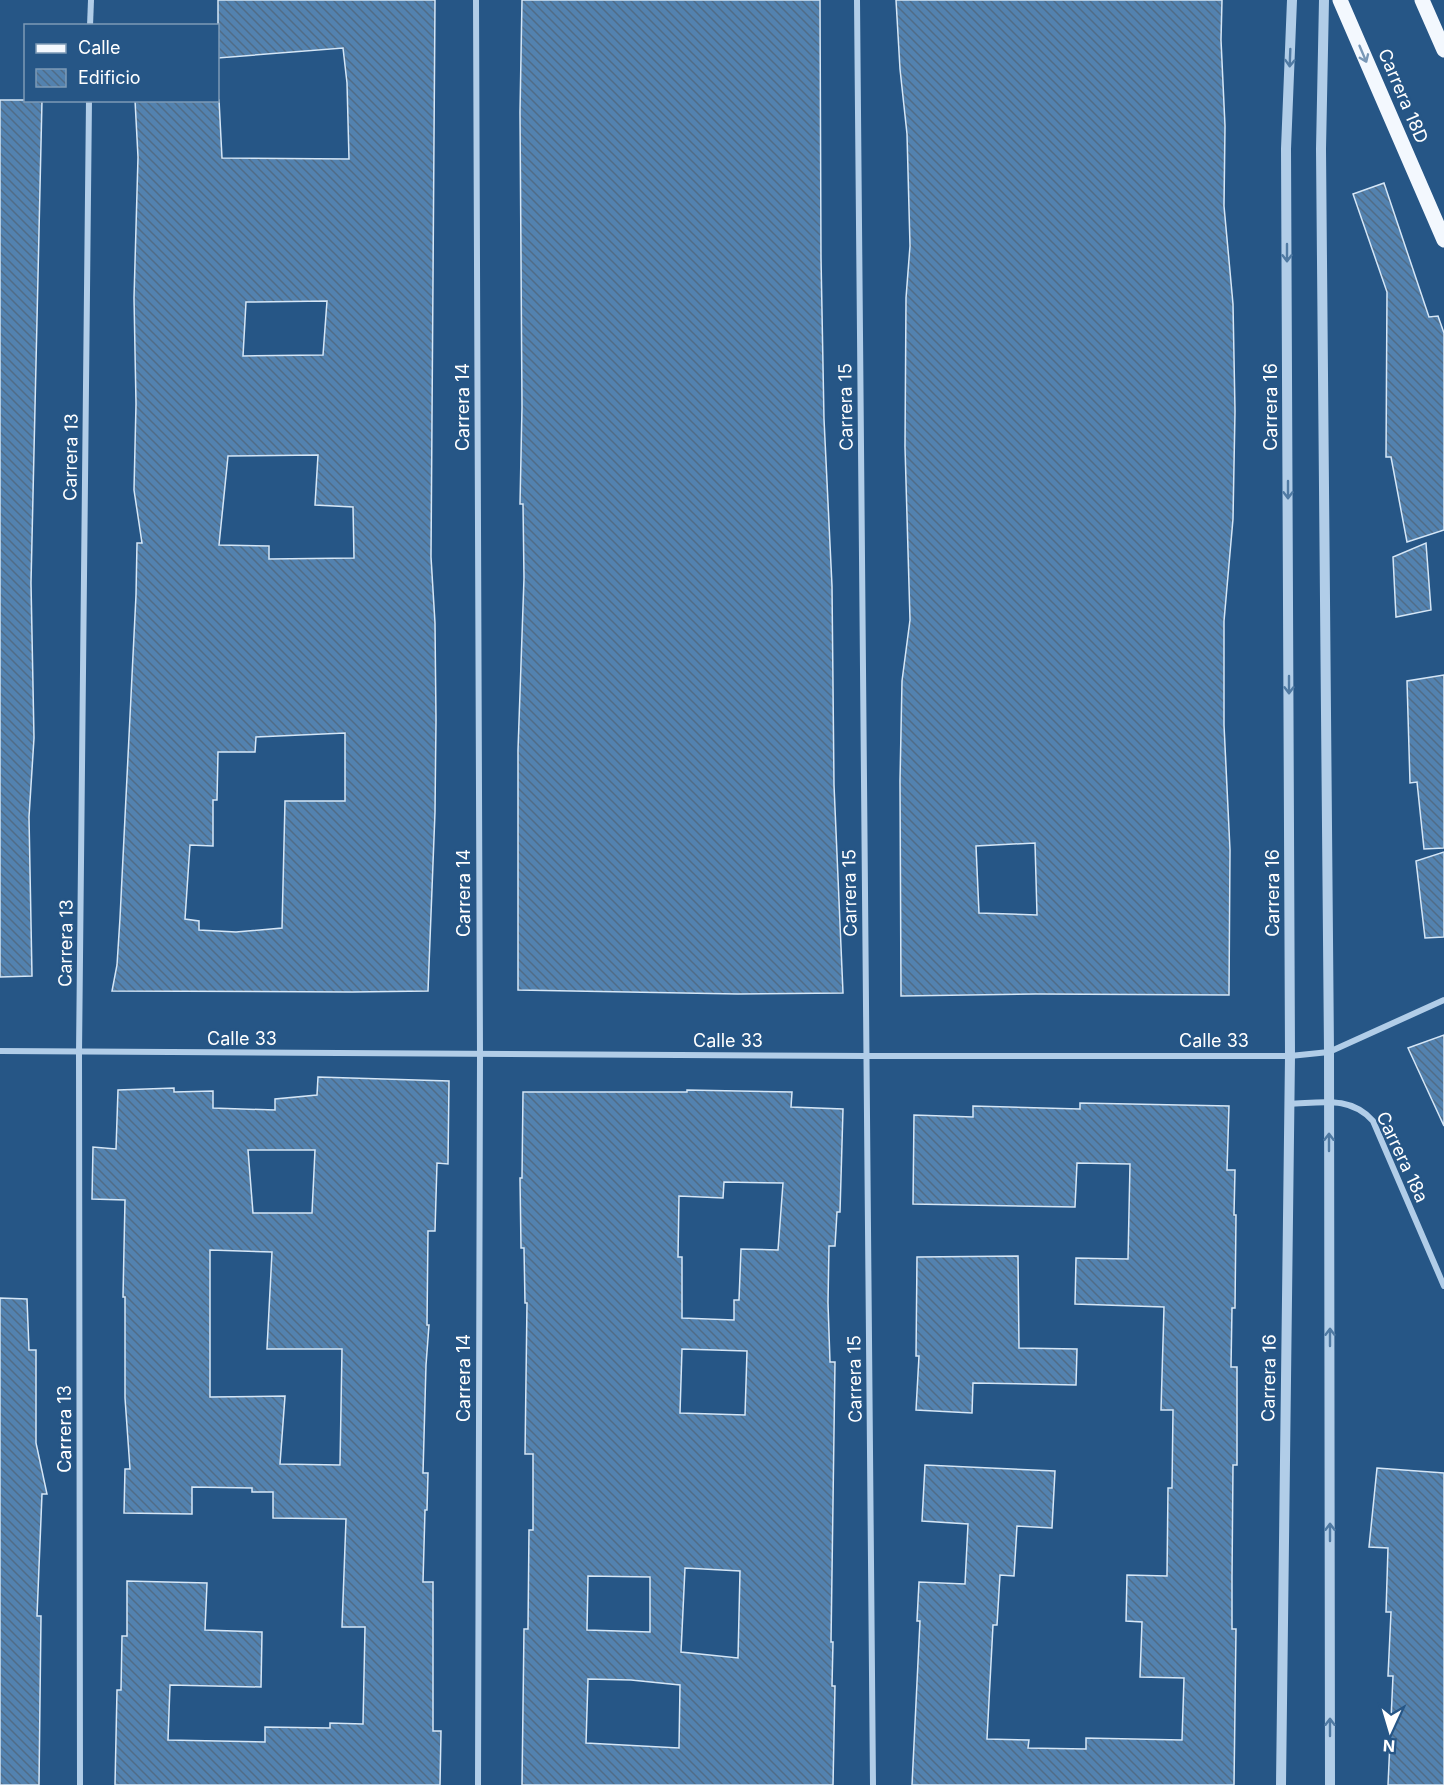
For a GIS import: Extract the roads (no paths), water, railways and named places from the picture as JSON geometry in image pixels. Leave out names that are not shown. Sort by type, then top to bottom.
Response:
[{"type":"main road","name":"Carrera 18D","points":[[1340,0],[1444,240]]},
{"type":"main road","points":[[1422,0],[1444,50]]},
{"type":"street","points":[[90,24],[91,0]]},
{"type":"street","name":"Carrera 14","points":[[476,0],[480,1055],[478,1785]]},
{"type":"street","name":"Carrera 15","points":[[857,0],[873,1785]]},
{"type":"street","name":"Carrera 16","points":[[1281,1785],[1290,1056],[1286,149],[1292,0]]},
{"type":"street","points":[[1324,0],[1321,148],[1329,1053],[1330,1785]]},
{"type":"street","name":"Carrera 13","points":[[80,1785],[80,1053],[90,102]]},
{"type":"street","name":"Calle 33","points":[[0,1052],[1290,1056],[1329,1053],[1444,1000]]},
{"type":"street","name":"Carrera 18a","points":[[1289,1104],[1329,1102],[1351,1104],[1364,1111],[1372,1121],[1444,1286]]}]
